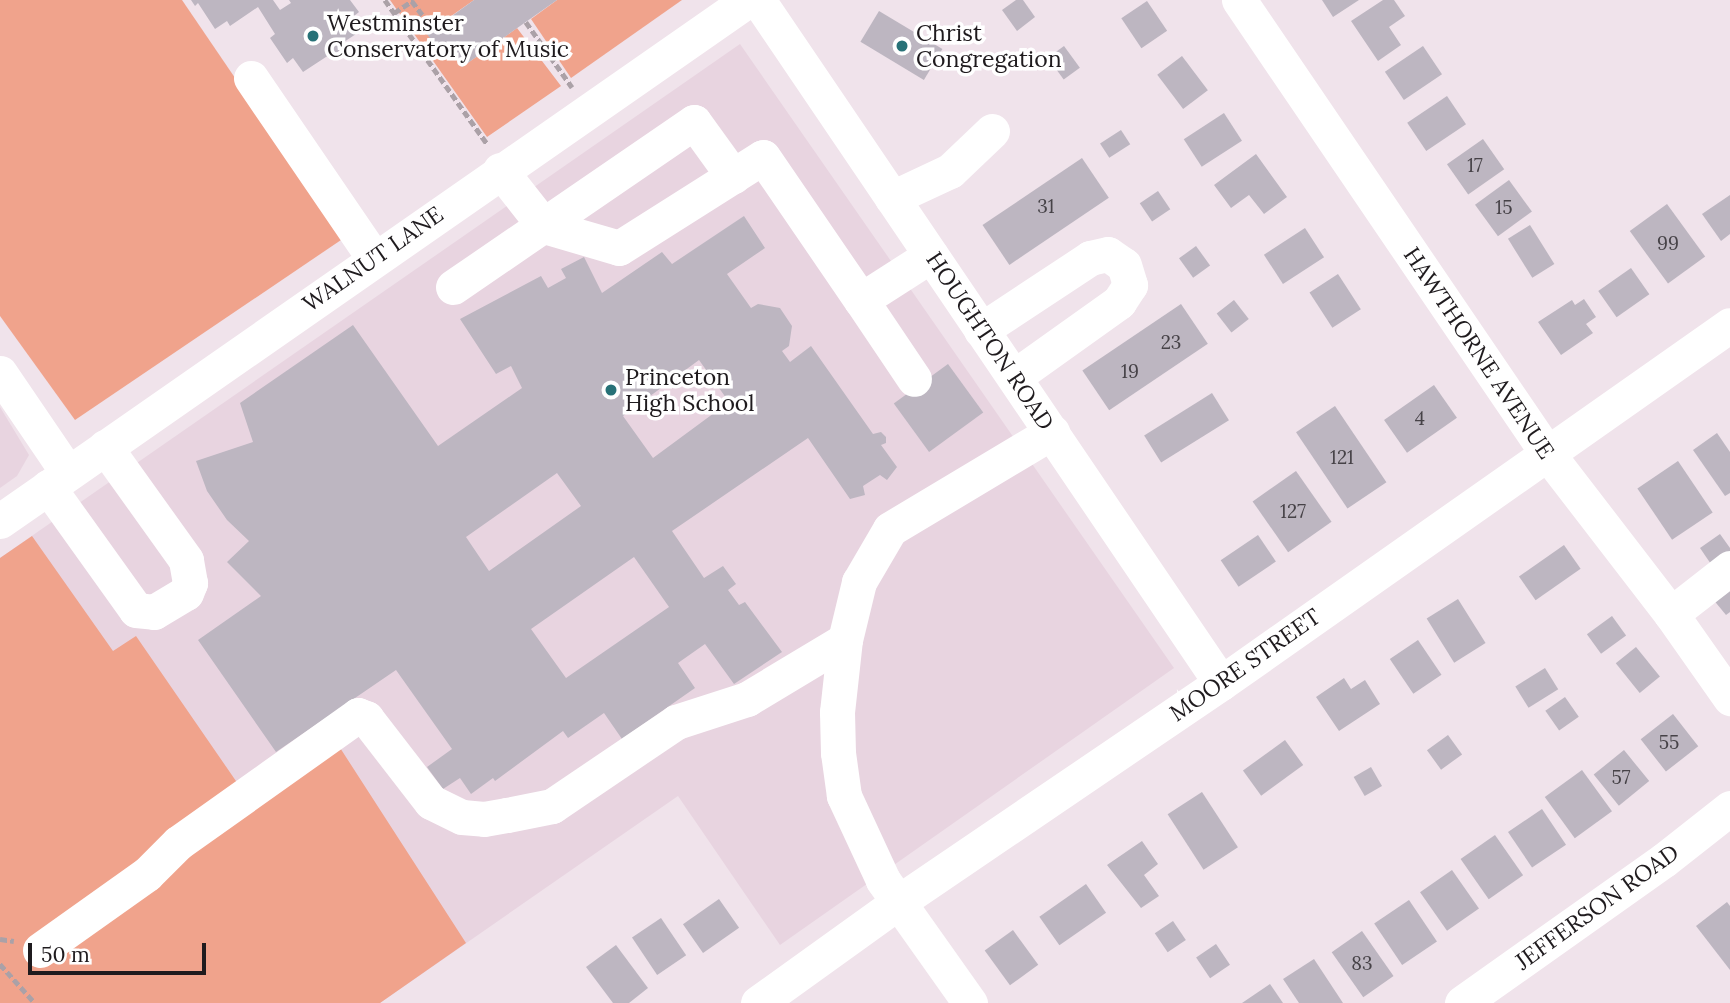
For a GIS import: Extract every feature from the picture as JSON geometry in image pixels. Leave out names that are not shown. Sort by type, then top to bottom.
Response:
[{"type":"street","name":"WALNUT LANE","points":[[0,521],[374,258],[494,158],[748,0]]},
{"type":"street","name":"HOUGHTON ROAD","points":[[758,0],[1221,683]]},
{"type":"street","name":"HAWTHORNE AVENUE","points":[[1238,0],[1547,453],[1671,614],[1730,698]]},
{"type":"street","points":[[251,78],[374,258]]},
{"type":"street","points":[[453,286],[694,122],[733,176]]},
{"type":"street","points":[[892,198],[950,171],[992,131]]},
{"type":"street","points":[[494,158],[544,226],[619,248],[763,157],[914,379]]},
{"type":"street","points":[[981,330],[1090,258],[1108,254],[1124,265],[1130,285],[1119,302],[1014,377]]},
{"type":"street","points":[[861,300],[931,255]]},
{"type":"street","name":"MOORE STREET","points":[[758,1003],[900,901],[1221,683],[1730,325]]},
{"type":"street","points":[[0,373],[58,480],[136,610],[154,612],[186,593],[190,583],[186,561],[106,447]]},
{"type":"street","points":[[970,1003],[883,880],[844,796],[838,753],[837,712],[845,640],[859,582],[890,529],[1052,432]]},
{"type":"street","points":[[1671,614],[1730,568]]},
{"type":"street","points":[[40,950],[147,874],[178,843],[358,715],[366,718],[431,802],[462,817],[507,815],[552,806],[676,722],[747,699],[845,640]]},
{"type":"street","name":"JEFFERSON ROAD","points":[[1462,1003],[1664,860],[1730,808]]},
{"type":"path","points":[[385,0],[494,158]]},
{"type":"path","points":[[394,13],[412,0],[433,29]]},
{"type":"path","points":[[527,22],[572,87]]},
{"type":"path","points":[[0,964],[35,1003]]},
{"type":"shaded area","points":[[0,0],[182,0],[344,238],[75,420],[0,316]]},
{"type":"shaded area","points":[[390,0],[474,0],[427,33],[443,56],[451,51],[462,67],[517,28],[561,86],[487,137]]},
{"type":"shaded area","points":[[557,0],[682,0],[571,78],[531,19]]},
{"type":"shaded area","name":"Princeton High School","points":[[740,44],[1174,668],[780,945],[678,796],[380,1003],[0,1003],[0,558]]},
{"type":"shaded area","points":[[0,407],[29,455],[17,476],[0,488]]},
{"type":"shaded area","points":[[32,536],[113,651],[136,636],[247,797],[335,740],[466,943],[380,1003],[0,1003],[0,558]]},
{"type":"building","name":"Westminster Conservatory of Music","points":[[191,0],[273,0],[280,10],[291,3],[289,0],[350,0],[359,12],[354,16],[362,30],[338,46],[340,50],[330,58],[329,55],[303,72],[293,58],[287,63],[270,38],[275,34],[258,7],[230,26],[227,21],[215,29],[198,3],[195,6]]},
{"type":"building","points":[[474,0],[557,0],[462,67],[451,51],[443,57],[427,34]]},
{"type":"building","points":[[1016,0],[1023,0],[1035,17],[1017,31],[1002,10]]},
{"type":"building","points":[[1322,0],[1359,0],[1333,17]]},
{"type":"building","points":[[1383,0],[1394,0],[1405,16],[1389,27],[1401,45],[1378,61],[1351,21]]},
{"type":"building","points":[[1147,1],[1167,31],[1141,48],[1121,18]]},
{"type":"building","name":"Christ Congregation","points":[[879,11],[942,49],[924,80],[860,42]]},
{"type":"building","points":[[1064,46],[1080,68],[1064,80],[1048,58]]},
{"type":"building","points":[[1423,46],[1442,74],[1404,100],[1385,72]]},
{"type":"building","points":[[1182,56],[1208,90],[1183,109],[1157,75]]},
{"type":"building","points":[[1447,96],[1466,124],[1426,151],[1407,123]]},
{"type":"building","points":[[1224,113],[1242,141],[1202,167],[1184,139]]},
{"type":"building","points":[[1121,130],[1130,144],[1109,158],[1100,144]]},
{"type":"building","points":[[1483,139],[1504,169],[1468,195],[1447,164]]},
{"type":"building","points":[[1256,154],[1287,197],[1264,214],[1249,195],[1231,208],[1214,185]]},
{"type":"building","points":[[1082,158],[1109,198],[1009,265],[983,225]]},
{"type":"building","points":[[1509,180],[1532,212],[1498,236],[1475,205]]},
{"type":"building","points":[[1158,191],[1170,209],[1152,222],[1140,203]]},
{"type":"building","points":[[1730,195],[1730,234],[1721,241],[1702,214]]},
{"type":"building","points":[[1667,204],[1705,257],[1668,284],[1630,231]]},
{"type":"building","name":"Princeton High School","points":[[744,216],[765,248],[727,274],[751,308],[758,304],[780,308],[792,326],[789,346],[782,351],[790,362],[811,346],[873,434],[881,432],[886,437],[886,443],[881,445],[897,467],[887,480],[880,475],[863,486],[865,495],[850,499],[808,438],[672,531],[704,578],[723,566],[736,584],[728,590],[739,605],[745,602],[782,652],[734,684],[705,644],[678,663],[695,688],[622,739],[604,713],[568,738],[563,731],[495,781],[493,778],[471,794],[460,778],[443,789],[427,767],[452,749],[396,670],[276,752],[198,640],[261,596],[227,562],[249,541],[227,520],[207,491],[196,461],[253,442],[240,403],[353,325],[438,446],[522,388],[511,366],[496,374],[460,319],[541,276],[548,288],[566,278],[561,269],[584,257],[602,293],[662,252],[672,264]],"holes":[[[699,360],[729,402],[653,458],[623,416]],[[557,473],[581,506],[489,571],[466,537]],[[634,557],[669,607],[566,678],[531,629]]]},
{"type":"building","points":[[1530,225],[1554,264],[1532,278],[1508,239]]},
{"type":"building","points":[[1305,228],[1324,257],[1283,284],[1264,255]]},
{"type":"building","points":[[1196,246],[1210,265],[1193,278],[1179,258]]},
{"type":"building","points":[[1631,268],[1649,294],[1617,317],[1598,291]]},
{"type":"building","points":[[1338,274],[1361,309],[1332,328],[1309,293]]},
{"type":"building","points":[[1584,299],[1596,317],[1586,324],[1593,333],[1561,355],[1538,322],[1572,300],[1575,305]]},
{"type":"building","points":[[1234,300],[1249,319],[1231,332],[1217,314]]},
{"type":"building","points":[[1181,304],[1208,344],[1109,410],[1082,371]]},
{"type":"building","points":[[948,364],[983,413],[929,452],[894,403]]},
{"type":"building","points":[[1434,385],[1457,418],[1407,453],[1384,420]]},
{"type":"building","points":[[1212,393],[1229,420],[1161,463],[1144,435]]},
{"type":"building","points":[[1335,406],[1386,482],[1347,509],[1296,432]]},
{"type":"building","points":[[1717,433],[1730,452],[1730,493],[1725,496],[1693,450]]},
{"type":"building","points":[[1678,461],[1713,512],[1672,540],[1637,488]]},
{"type":"building","points":[[1296,471],[1332,522],[1288,552],[1253,501]]},
{"type":"building","points":[[1720,534],[1730,548],[1730,559],[1715,570],[1700,548]]},
{"type":"building","points":[[1258,535],[1276,562],[1239,587],[1221,560]]},
{"type":"building","points":[[1564,545],[1581,569],[1536,600],[1519,577]]},
{"type":"building","points":[[1730,586],[1730,612],[1726,615],[1712,598]]},
{"type":"building","points":[[1458,599],[1486,643],[1454,663],[1427,619]]},
{"type":"building","points":[[1612,616],[1626,635],[1601,654],[1587,634]]},
{"type":"building","points":[[1418,640],[1441,675],[1413,694],[1390,659]]},
{"type":"building","points":[[1636,647],[1660,677],[1640,693],[1616,663]]},
{"type":"building","points":[[1545,668],[1558,689],[1529,708],[1515,687]]},
{"type":"building","points":[[1344,678],[1351,689],[1365,680],[1380,704],[1339,731],[1316,697]]},
{"type":"building","points":[[1565,697],[1579,717],[1559,730],[1545,711]]},
{"type":"building","points":[[1673,714],[1698,746],[1666,772],[1641,739]]},
{"type":"building","points":[[1448,735],[1462,754],[1441,770],[1427,750]]},
{"type":"building","points":[[1285,740],[1303,765],[1261,796],[1243,771]]},
{"type":"building","points":[[1624,750],[1649,781],[1619,806],[1594,775]]},
{"type":"building","points":[[1371,767],[1382,786],[1365,796],[1354,777]]},
{"type":"building","points":[[1582,770],[1612,811],[1575,838],[1545,797]]},
{"type":"building","points":[[1202,792],[1238,847],[1204,870],[1168,814]]},
{"type":"building","points":[[1542,809],[1566,845],[1532,868],[1508,832]]},
{"type":"building","points":[[1495,835],[1523,875],[1489,899],[1461,859]]},
{"type":"building","points":[[1142,841],[1158,864],[1144,875],[1159,896],[1141,908],[1107,865]]},
{"type":"building","points":[[1452,870],[1479,909],[1447,931],[1420,892]]},
{"type":"building","points":[[1086,884],[1106,913],[1059,945],[1039,917]]},
{"type":"building","points":[[719,899],[739,928],[703,953],[683,924]]},
{"type":"building","points":[[1409,900],[1437,941],[1402,965],[1374,923]]},
{"type":"building","points":[[1727,902],[1730,906],[1730,970],[1696,926]]},
{"type":"building","points":[[661,918],[686,955],[657,975],[632,938]]},
{"type":"building","points":[[1173,921],[1186,940],[1168,952],[1155,933]]},
{"type":"building","points":[[1013,930],[1038,965],[1010,985],[985,951]]},
{"type":"building","points":[[1362,931],[1394,976],[1363,997],[1332,952]]},
{"type":"building","points":[[1216,944],[1230,965],[1210,978],[1196,957]]},
{"type":"building","points":[[616,945],[648,988],[629,1003],[613,1003],[586,967]]},
{"type":"building","points":[[1314,959],[1343,1003],[1299,1003],[1283,979]]},
{"type":"building","points":[[1270,984],[1283,1003],[1242,1003]]},
{"type":"place","name":"Westminster Conservatory of Music","points":[[313,36]]},
{"type":"place","name":"Christ Congregation","points":[[902,46]]},
{"type":"place","name":"Princeton High School","points":[[611,390]]}]
